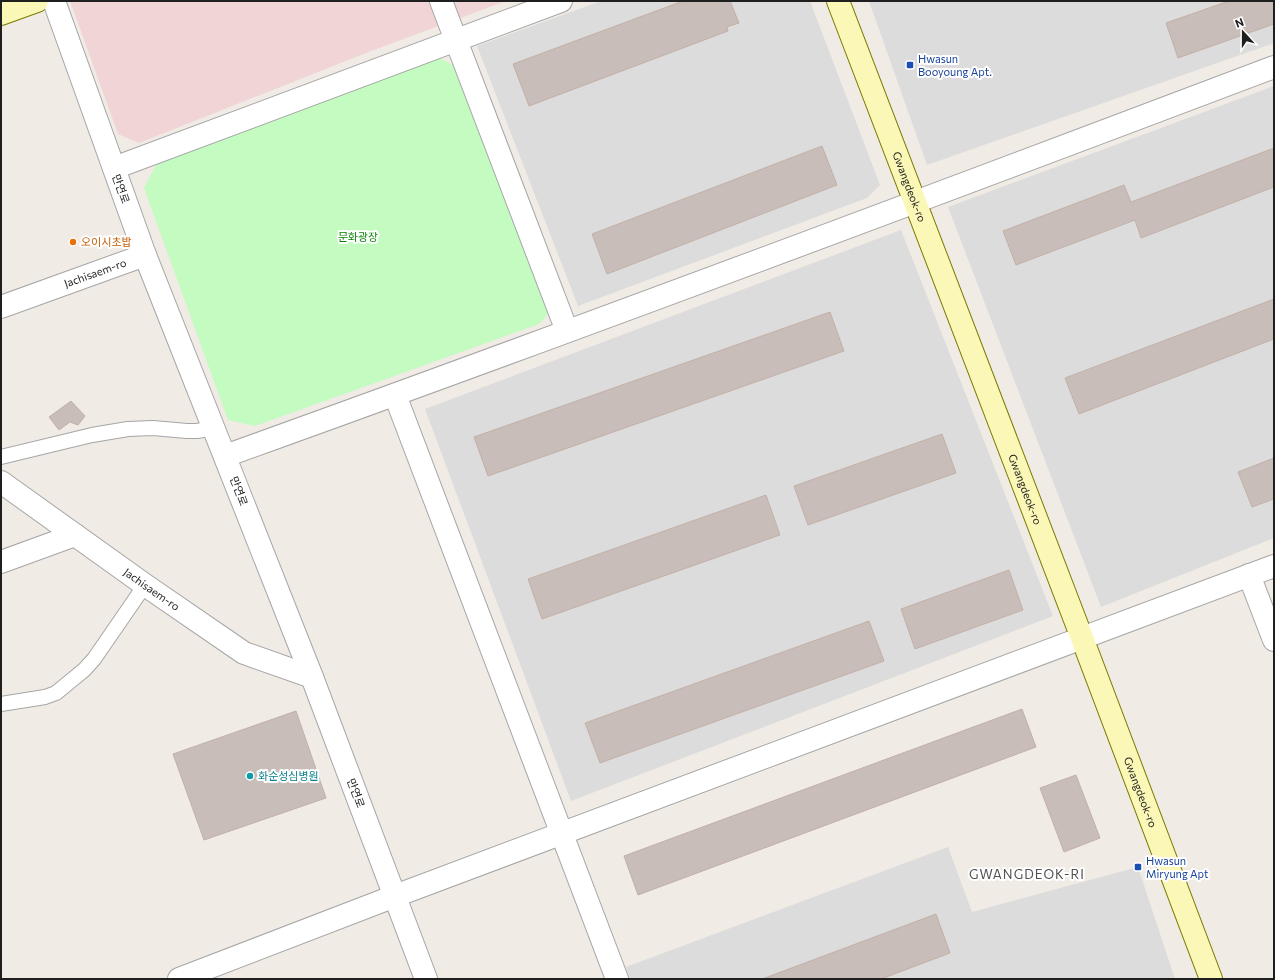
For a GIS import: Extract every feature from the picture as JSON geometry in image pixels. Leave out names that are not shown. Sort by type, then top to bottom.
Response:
[{"type":"street","points":[[1,14],[37,1]]},
{"type":"street","name":"만연로","points":[[54,1],[145,255],[312,678],[426,979]]},
{"type":"street","points":[[440,1],[567,332]]},
{"type":"street","points":[[114,168],[561,1]]},
{"type":"street","name":"Gwangdeok-ro","points":[[838,1],[1211,979]]},
{"type":"street","points":[[225,456],[567,332],[915,203],[1274,67]]},
{"type":"street","name":"Jachisaem-ro","points":[[1,307],[145,255]]},
{"type":"street","points":[[395,395],[617,979]]},
{"type":"street","name":"Jachisaem-ro","points":[[1,482],[145,585],[244,653],[312,678]]},
{"type":"street","points":[[1,562],[75,535]]},
{"type":"street","points":[[180,979],[395,896],[1274,566]]},
{"type":"street","points":[[1249,575],[1274,640]]},
{"type":"lane","points":[[1,457],[92,435],[128,429],[153,428],[197,431],[214,428]]},
{"type":"lane","points":[[1,704],[45,697],[56,692],[84,670],[94,659],[145,585]]},
{"type":"shaded area","points":[[70,1],[506,1],[371,51],[139,143],[118,134]]},
{"type":"shaded area","points":[[601,1],[810,1],[880,185],[867,198],[578,306],[477,46]]},
{"type":"shaded area","points":[[869,1],[1274,1],[1274,43],[927,165]]},
{"type":"shaded area","points":[[1274,86],[1274,538],[1101,607],[948,207]]},
{"type":"shaded area","points":[[901,230],[1053,616],[571,801],[425,409]]},
{"type":"shaded area","points":[[948,847],[972,912],[1138,867],[1175,979],[630,979],[626,967]]},
{"type":"green space","name":"문화광장","points":[[435,56],[457,67],[548,314],[539,324],[255,426],[228,420],[144,188],[161,156]]},
{"type":"building","points":[[683,1],[730,1],[739,23],[727,27],[728,31],[529,106],[513,64]]},
{"type":"building","points":[[1229,1],[1274,1],[1274,24],[1178,58],[1166,23]]},
{"type":"building","points":[[822,146],[837,185],[607,274],[592,234]]},
{"type":"building","points":[[1274,148],[1274,187],[1141,238],[1135,220],[1016,265],[1003,231],[1124,185],[1131,202]]},
{"type":"building","points":[[1274,299],[1274,339],[1079,414],[1065,378]]},
{"type":"building","points":[[830,312],[844,351],[488,476],[474,437]]},
{"type":"building","points":[[71,401],[85,416],[78,425],[70,422],[59,430],[49,417]]},
{"type":"building","points":[[942,434],[956,473],[808,525],[794,486]]},
{"type":"building","points":[[1274,458],[1274,499],[1252,507],[1238,472]]},
{"type":"building","points":[[766,495],[780,535],[542,619],[528,579]]},
{"type":"building","points":[[1009,570],[1023,610],[915,649],[901,609]]},
{"type":"building","points":[[869,621],[884,661],[600,763],[585,723]]},
{"type":"building","points":[[1022,709],[1036,747],[638,895],[624,856]]},
{"type":"building","name":"화순성심병원","points":[[296,711],[326,798],[204,840],[173,754]]},
{"type":"building","points":[[1076,775],[1100,838],[1064,852],[1040,788]]},
{"type":"building","points":[[936,914],[950,953],[881,979],[762,979]]},
{"type":"place","name":"Hwasun Booyoung Apt.","points":[[910,65]]},
{"type":"place","name":"오이시초밥","points":[[73,242]]},
{"type":"place","name":"화순성심병원","points":[[250,776]]},
{"type":"place","name":"Hwasun Miryung Apt","points":[[1138,867]]},
{"type":"district","name":"GWANGDEOK-RI","points":[[1027,874]]}]
